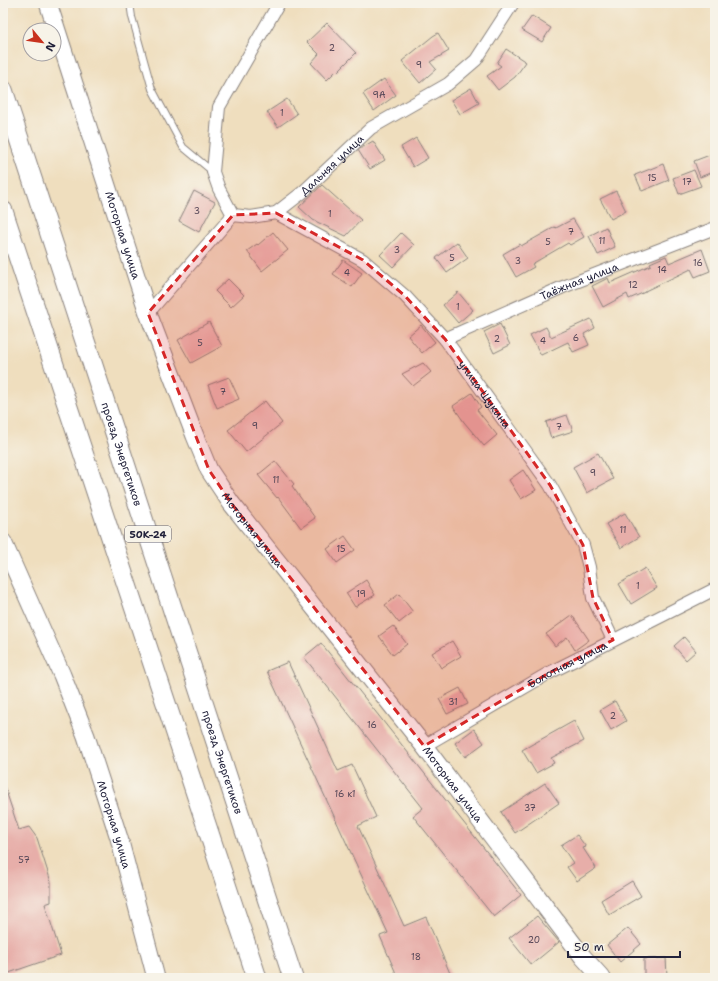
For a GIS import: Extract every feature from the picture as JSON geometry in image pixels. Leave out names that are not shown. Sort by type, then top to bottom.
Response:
[{"type":"main road","name":"проезд Энергетиков","points":[[3,90],[293,978]]},
{"type":"main road","name":"50К-24","points":[[3,211],[257,978]]},
{"type":"street","name":"Моторная улица","points":[[48,3],[148,313],[209,470],[231,503],[424,746],[583,957],[602,978]]},
{"type":"street","points":[[148,313],[233,215],[212,172],[219,107],[279,3]]},
{"type":"street","name":"Дальняя улица","points":[[233,215],[251,216],[276,212],[303,192],[371,128],[448,84],[476,60],[513,3]]},
{"type":"street","name":"улица Щукина","points":[[276,212],[363,260],[405,296],[445,339],[550,485],[583,545],[589,567],[592,598],[613,640]]},
{"type":"street","name":"Таёжная улица","points":[[445,339],[563,287],[715,228]]},
{"type":"street","name":"Моторная улица","points":[[3,542],[62,675],[86,736],[119,838],[156,978]]},
{"type":"street","name":"Болотная улица","points":[[424,746],[549,673],[715,588]]},
{"type":"lane","points":[[130,3],[132,17],[152,89],[183,146],[212,172]]},
{"type":"highlighted area","points":[[276,213],[363,260],[405,296],[445,339],[550,485],[583,545],[593,598],[613,640],[549,673],[424,746],[231,503],[209,470],[148,313],[233,215]]},
{"type":"building","points":[[532,16],[551,28],[542,42],[522,30]]},
{"type":"building","points":[[327,23],[356,53],[327,80],[311,63],[319,54],[307,42]]},
{"type":"building","points":[[438,33],[449,51],[430,62],[436,69],[420,83],[402,61]]},
{"type":"building","points":[[506,49],[526,62],[515,77],[498,90],[487,76],[501,66],[497,63]]},
{"type":"building","points":[[384,79],[396,95],[374,111],[363,94]]},
{"type":"building","points":[[471,88],[479,103],[460,114],[451,100]]},
{"type":"building","points":[[287,99],[297,114],[278,127],[267,112]]},
{"type":"building","points":[[416,138],[428,158],[413,167],[401,147]]},
{"type":"building","points":[[373,141],[385,160],[370,169],[358,150]]},
{"type":"building","points":[[715,153],[715,171],[700,177],[694,161]]},
{"type":"building","points":[[663,164],[669,180],[642,191],[635,175]]},
{"type":"building","points":[[694,170],[701,186],[679,194],[673,178]]},
{"type":"building","points":[[322,185],[361,220],[346,236],[313,220],[299,207]]},
{"type":"building","points":[[194,191],[215,202],[199,232],[179,221]]},
{"type":"building","points":[[616,191],[626,211],[611,219],[600,199]]},
{"type":"building","points":[[573,219],[584,237],[570,245],[568,243],[532,264],[534,267],[516,277],[503,254],[520,244],[521,246]]},
{"type":"building","points":[[606,227],[615,247],[598,255],[589,236]]},
{"type":"building","points":[[273,232],[288,250],[262,271],[247,251],[257,244],[258,245]]},
{"type":"building","points":[[401,233],[414,245],[393,267],[380,255]]},
{"type":"building","points":[[457,242],[468,258],[447,273],[436,258]]},
{"type":"building","points":[[702,249],[710,271],[695,277],[691,269],[629,299],[627,294],[603,307],[592,286],[608,278],[610,283],[651,265],[650,263],[666,256],[669,263]]},
{"type":"building","points":[[343,260],[362,273],[352,287],[333,274]]},
{"type":"building","points":[[228,279],[244,295],[231,307],[215,291]]},
{"type":"building","points":[[458,292],[473,310],[458,323],[443,305]]},
{"type":"building","points":[[591,319],[595,328],[584,334],[589,345],[573,352],[568,342],[541,355],[530,335],[546,327],[551,337]]},
{"type":"building","points":[[209,322],[222,346],[191,363],[178,340]]},
{"type":"building","points":[[500,324],[510,345],[494,353],[484,332]]},
{"type":"building","points":[[421,325],[435,342],[422,353],[408,336]]},
{"type":"building","points":[[423,363],[431,372],[413,386],[402,374]]},
{"type":"building","points":[[229,377],[239,399],[217,408],[208,385]]},
{"type":"building","points":[[472,393],[481,407],[477,410],[497,435],[484,446],[453,406]]},
{"type":"building","points":[[265,401],[282,423],[246,452],[228,430]]},
{"type":"building","points":[[567,415],[573,431],[551,438],[546,422]]},
{"type":"building","points":[[598,453],[613,479],[587,493],[573,467]]},
{"type":"building","points":[[275,461],[294,484],[292,486],[315,518],[301,528],[278,497],[277,498],[258,475]]},
{"type":"building","points":[[523,470],[536,490],[521,499],[509,480]]},
{"type":"building","points":[[625,513],[639,537],[621,548],[606,524]]},
{"type":"building","points":[[345,536],[355,550],[337,563],[327,549]]},
{"type":"building","points":[[645,568],[657,588],[631,604],[619,584]]},
{"type":"building","points":[[366,580],[375,595],[355,607],[346,593]]},
{"type":"building","points":[[399,594],[413,612],[399,623],[385,605]]},
{"type":"building","points":[[572,615],[589,640],[575,650],[567,637],[555,646],[546,634]]},
{"type":"building","points":[[393,626],[407,644],[393,655],[379,636]]},
{"type":"building","points":[[684,637],[696,651],[686,660],[674,646]]},
{"type":"building","points":[[452,641],[461,656],[441,668],[432,653]]},
{"type":"building","points":[[321,643],[521,895],[494,917],[413,816],[423,808],[304,657]]},
{"type":"building","points":[[288,662],[338,771],[352,765],[376,817],[358,826],[404,926],[426,917],[452,978],[398,978],[380,936],[388,933],[267,671]]},
{"type":"building","points":[[460,688],[468,704],[447,714],[439,699]]},
{"type":"building","points":[[615,701],[626,721],[611,730],[600,710]]},
{"type":"building","points":[[574,721],[584,741],[551,758],[554,763],[536,773],[522,750]]},
{"type":"building","points":[[474,729],[484,743],[465,757],[455,743]]},
{"type":"building","points":[[545,783],[559,803],[515,833],[501,812]]},
{"type":"building","points":[[3,788],[5,788],[19,830],[29,827],[37,838],[51,882],[51,902],[45,904],[61,955],[3,975]]},
{"type":"building","points":[[577,835],[586,847],[583,848],[596,868],[577,881],[567,867],[573,863],[561,845]]},
{"type":"building","points":[[632,881],[641,896],[609,915],[601,900]]},
{"type":"building","points":[[537,916],[559,942],[531,965],[509,938]]},
{"type":"building","points":[[628,928],[641,944],[620,962],[607,945]]},
{"type":"building","points":[[666,958],[667,976],[644,977],[644,959]]}]
